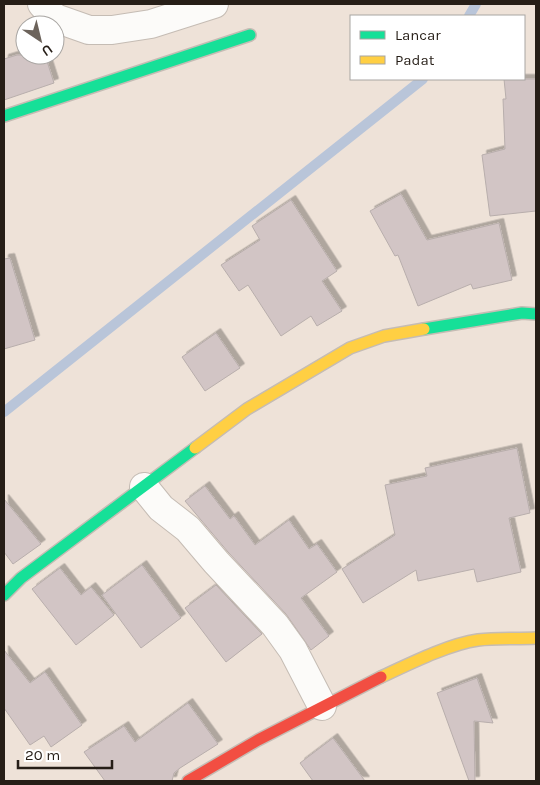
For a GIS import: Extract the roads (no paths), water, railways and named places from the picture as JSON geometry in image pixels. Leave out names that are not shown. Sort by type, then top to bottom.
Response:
[{"type":"street","points":[[42,4],[55,18],[89,30],[112,30],[149,14],[214,4]]},
{"type":"street","points":[[4,116],[250,35]]},
{"type":"street","points":[[4,595],[21,578],[247,410],[350,348],[384,336],[522,313],[536,314]]},
{"type":"street","points":[[144,487],[161,508],[188,529],[275,625],[293,650],[322,706]]},
{"type":"street","points":[[188,781],[220,759],[322,706],[385,676],[464,643],[479,640],[536,638]]},
{"type":"waterway","points":[[470,15],[476,4]]},
{"type":"waterway","points":[[4,412],[422,80]]}]
